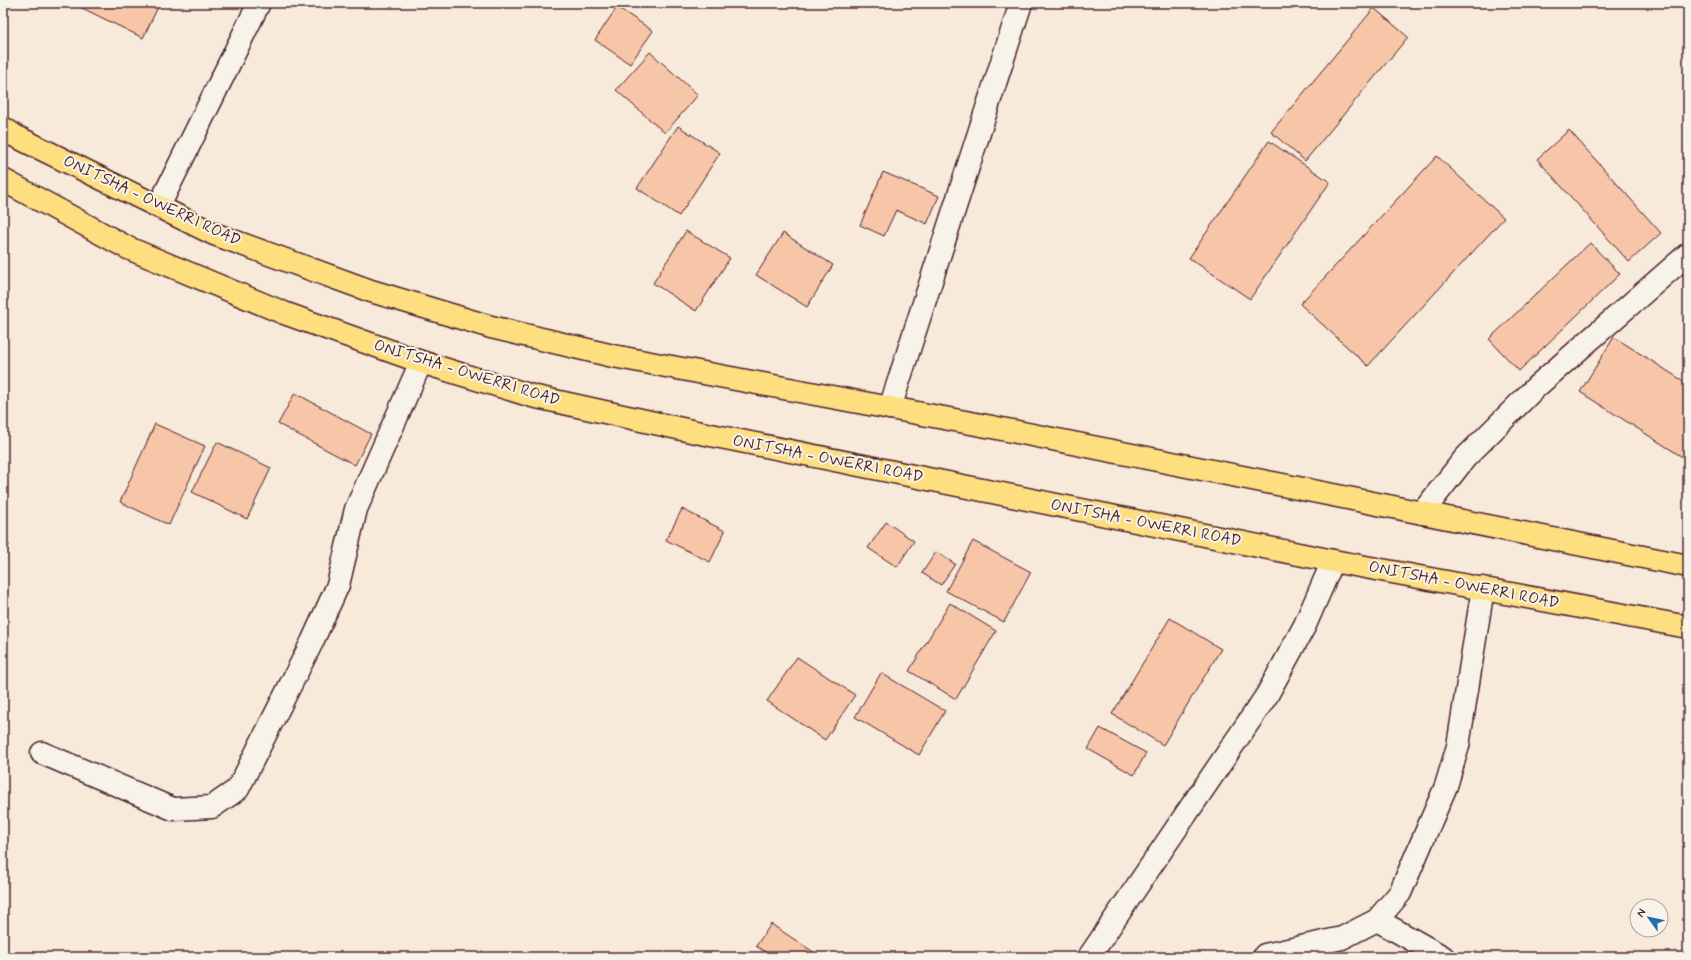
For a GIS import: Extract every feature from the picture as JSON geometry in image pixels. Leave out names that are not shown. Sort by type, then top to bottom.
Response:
[{"type":"highway","name":"ONITSHA - OWERRI ROAD","points":[[3,128],[15,136],[214,234],[371,291],[491,327],[613,356],[992,427],[1688,566]]},
{"type":"highway","name":"ONITSHA - OWERRI ROAD","points":[[3,180],[128,248],[284,313],[421,362],[532,396],[690,431],[1333,561],[1688,627]]},
{"type":"street","points":[[159,206],[259,3]]},
{"type":"street","points":[[890,408],[1021,3]]},
{"type":"street","points":[[1422,512],[1465,458],[1536,387],[1688,254]]},
{"type":"street","points":[[42,753],[173,809],[212,807],[238,789],[312,642],[338,585],[356,509],[421,362]]},
{"type":"street","points":[[1089,957],[1267,695],[1305,625],[1333,561]]},
{"type":"street","points":[[1264,955],[1342,938],[1377,920],[1400,893],[1446,786],[1458,746],[1483,588]]},
{"type":"street","points":[[1377,920],[1443,957]]},
{"type":"building","points":[[72,3],[160,3],[143,38]]},
{"type":"building","points":[[617,7],[653,31],[630,64],[595,40]]},
{"type":"building","points":[[1374,8],[1408,37],[1305,161],[1271,132]]},
{"type":"building","points":[[650,52],[698,95],[665,133],[616,90]]},
{"type":"building","points":[[678,126],[720,153],[679,216],[637,188]]},
{"type":"building","points":[[1569,130],[1661,233],[1629,262],[1537,159]]},
{"type":"building","points":[[1269,141],[1330,182],[1250,299],[1189,258]]},
{"type":"building","points":[[1437,156],[1504,218],[1368,366],[1300,304]]},
{"type":"building","points":[[883,172],[939,196],[927,224],[896,210],[884,236],[860,225]]},
{"type":"building","points":[[686,231],[730,258],[696,311],[653,283]]},
{"type":"building","points":[[783,233],[833,265],[807,307],[756,275]]},
{"type":"building","points":[[1590,243],[1620,274],[1519,371],[1489,339]]},
{"type":"building","points":[[1614,337],[1688,384],[1688,452],[1684,458],[1580,392]]},
{"type":"building","points":[[295,393],[371,434],[355,465],[278,424]]},
{"type":"building","points":[[155,424],[205,446],[169,525],[120,502]]},
{"type":"building","points":[[217,442],[271,468],[247,519],[192,492]]},
{"type":"building","points":[[682,509],[725,531],[710,562],[666,540]]},
{"type":"building","points":[[886,522],[914,541],[897,567],[868,548]]},
{"type":"building","points":[[973,541],[1031,572],[1004,622],[946,591]]},
{"type":"building","points":[[3,542],[9,544],[3,568]]},
{"type":"building","points":[[936,552],[955,564],[941,585],[922,573]]},
{"type":"building","points":[[950,603],[996,631],[956,699],[909,671]]},
{"type":"building","points":[[1170,618],[1221,649],[1163,745],[1112,714]]},
{"type":"building","points":[[797,657],[855,695],[825,740],[767,701]]},
{"type":"building","points":[[881,673],[945,711],[919,755],[855,717]]},
{"type":"building","points":[[1100,728],[1146,753],[1134,775],[1088,749]]},
{"type":"building","points":[[771,924],[815,953],[813,957],[773,957],[756,946]]}]
